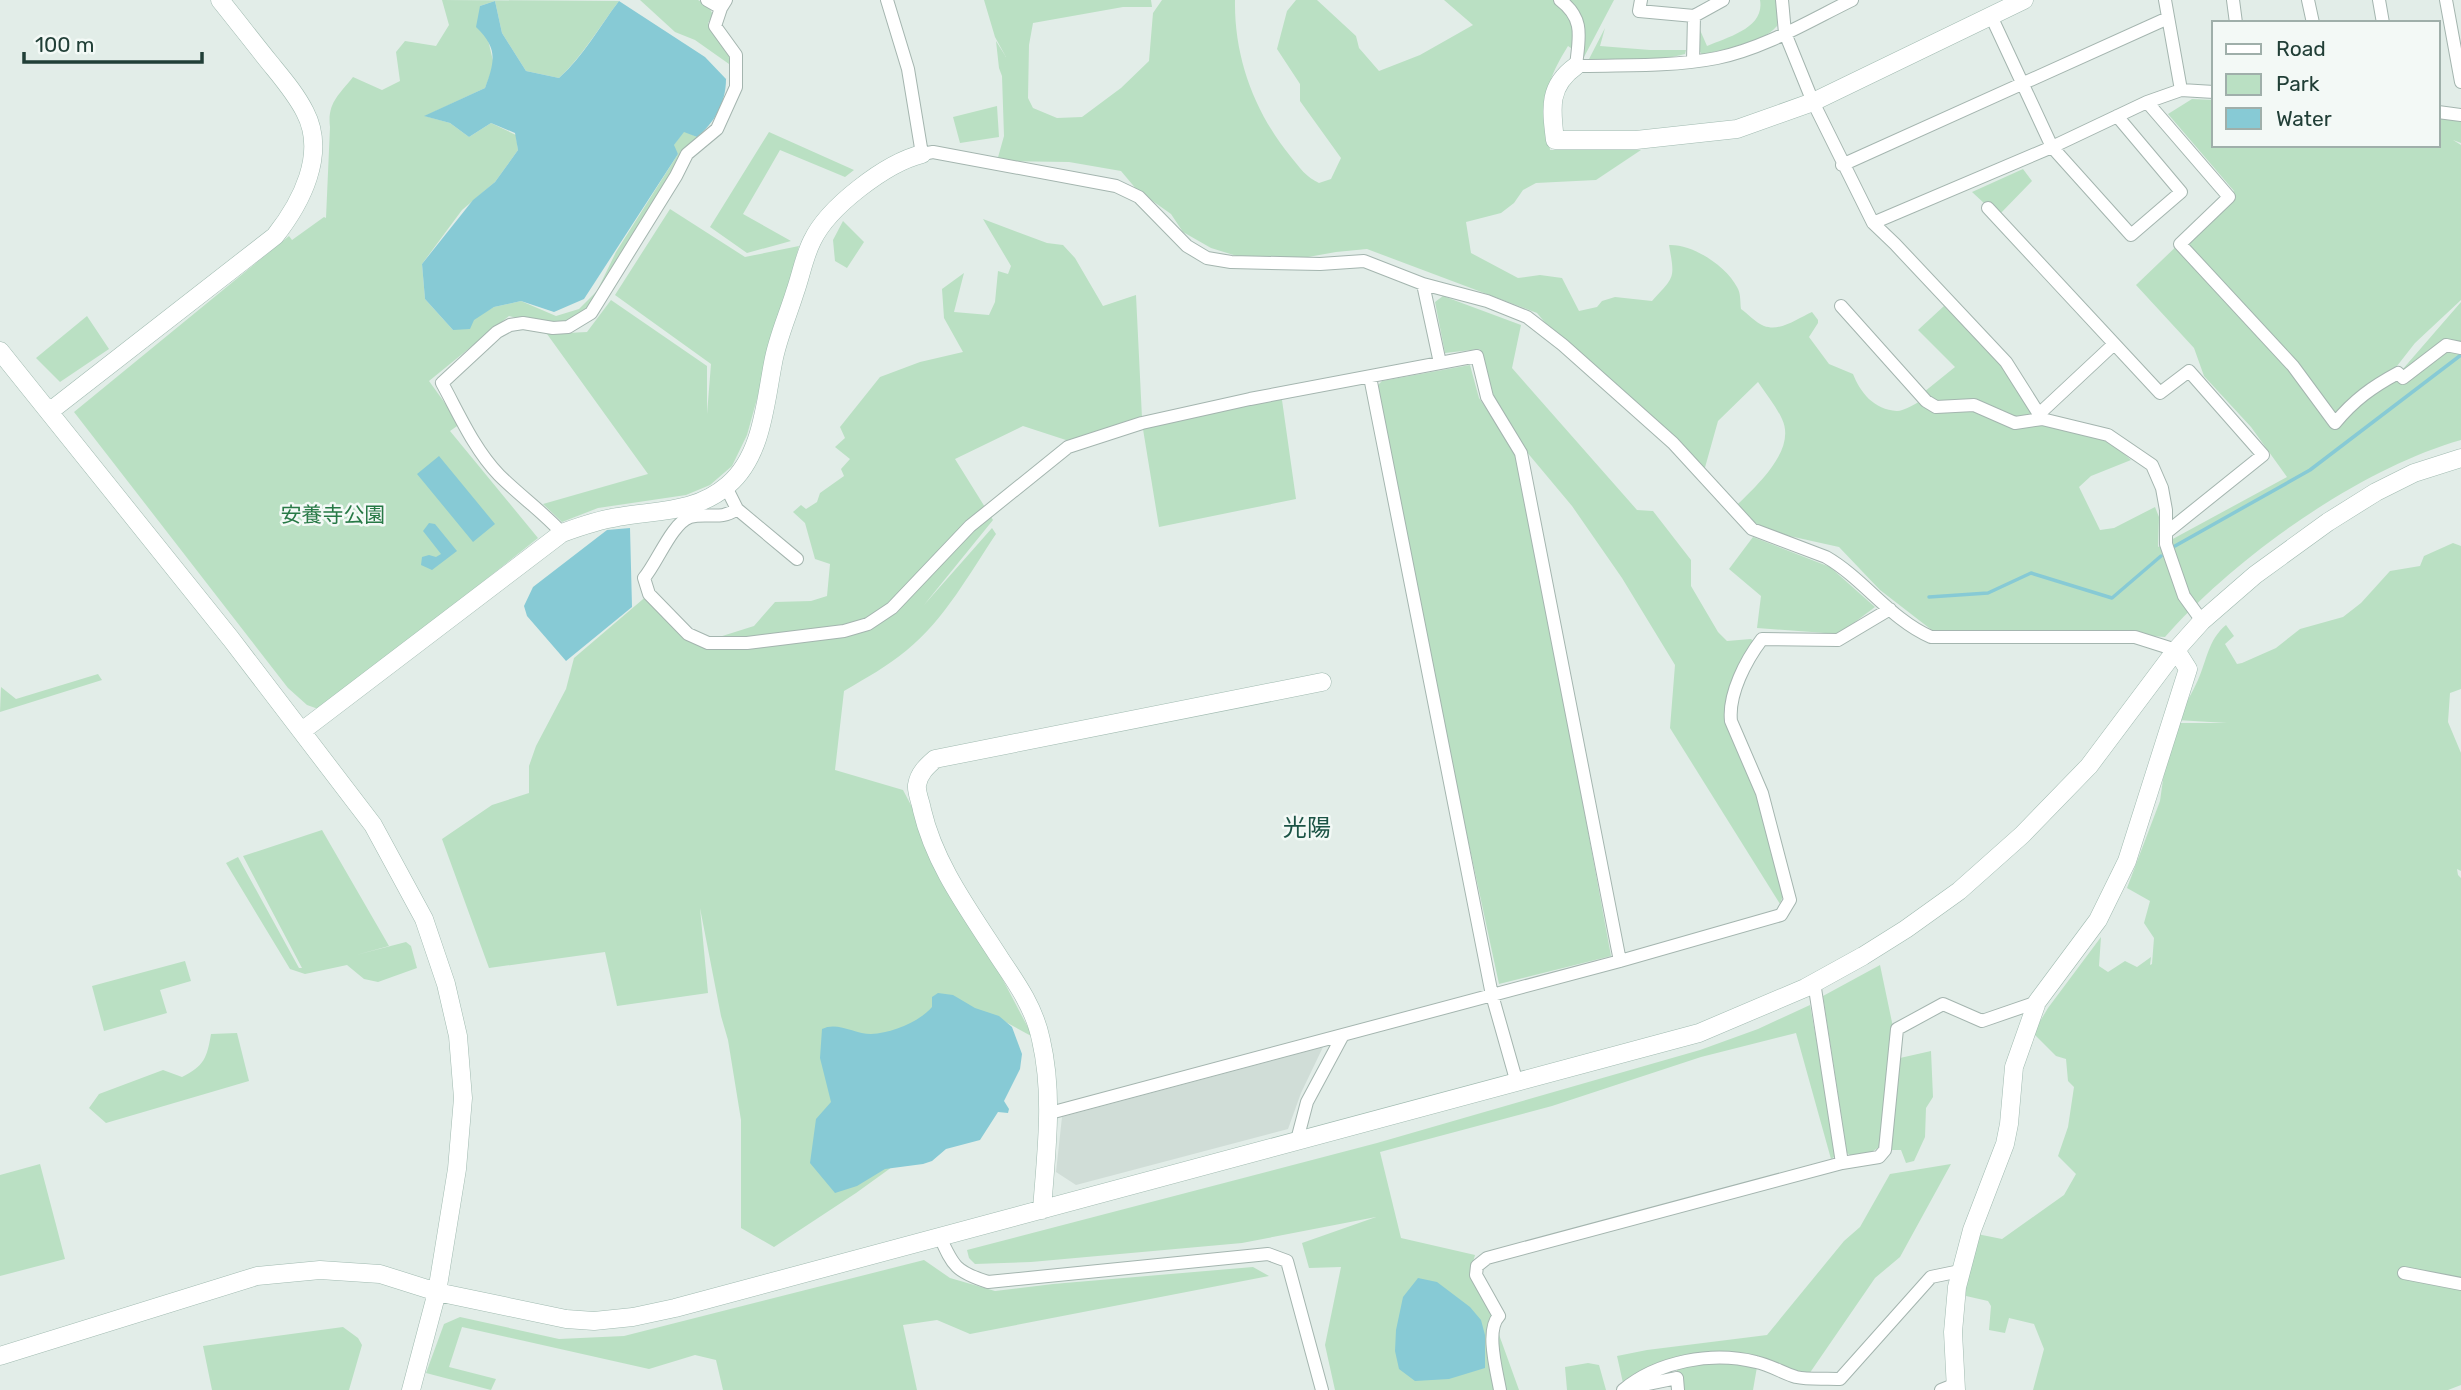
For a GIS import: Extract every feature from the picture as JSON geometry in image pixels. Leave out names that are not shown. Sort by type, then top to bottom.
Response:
[{"type":"street","points":[[49,412],[275,236],[293,213],[304,190],[311,166],[313,141],[307,114],[290,88],[220,0]]},
{"type":"street","points":[[562,533],[548,517],[498,474],[476,446],[442,383],[497,332],[523,323],[553,328],[568,327],[591,313],[687,155],[717,129],[736,87],[736,54],[715,26],[724,4],[707,0]]},
{"type":"street","points":[[887,0],[908,69],[922,154]]},
{"type":"street","points":[[1560,0],[1575,14],[1579,22],[1576,66]]},
{"type":"street","points":[[1641,0],[1639,11],[1695,16],[1723,0]]},
{"type":"street","points":[[1782,0],[1785,33],[1813,102],[1873,223],[2006,362],[2040,417]]},
{"type":"street","points":[[1852,0],[1756,46],[1719,57],[1693,61],[1576,66],[1556,84],[1553,96],[1555,140],[1636,140],[1737,129],[1813,102],[2000,8],[2024,0]]},
{"type":"street","points":[[2165,0],[2181,90]]},
{"type":"street","points":[[2232,0],[2236,21]]},
{"type":"street","points":[[2308,0],[2313,21]]},
{"type":"street","points":[[2379,0],[2384,21]]},
{"type":"street","points":[[2446,0],[2461,82]]},
{"type":"street","points":[[2000,8],[2022,84],[2052,147],[2131,235],[2181,192],[2117,116]]},
{"type":"street","points":[[1693,61],[1695,16]]},
{"type":"street","points":[[1842,165],[2168,18]]},
{"type":"street","points":[[1873,223],[2052,147],[2147,102],[2181,90],[2212,92]]},
{"type":"street","points":[[2147,102],[2229,197],[2180,244],[2293,366],[2334,423],[2355,400],[2378,384],[2398,373],[2403,378],[2446,345],[2461,348]]},
{"type":"street","points":[[2440,112],[2461,115]]},
{"type":"street","points":[[302,731],[562,533],[590,522],[687,508],[706,500],[738,476],[751,454],[761,426],[774,357],[812,240],[833,213],[859,189],[889,167],[909,158],[933,152],[1116,186],[1139,197],[1187,246],[1207,258],[1231,262],[1364,261],[1423,284],[1487,300],[1532,320],[1672,443],[1752,529],[1837,563],[1921,633],[1931,637],[2135,637],[2176,650],[2188,669],[2127,861],[2098,920],[2037,1002],[2014,1067],[2005,1144],[1972,1230],[1960,1271],[1953,1332],[1951,1388]]},
{"type":"street","points":[[1988,208],[2160,393],[2189,371],[2263,454],[2167,532]]},
{"type":"street","points":[[1423,284],[1440,363]]},
{"type":"street","points":[[1841,306],[1926,401],[1936,407],[1974,405],[2015,423],[2040,417],[2108,435],[2152,465],[2162,488],[2166,544],[2184,596],[2202,621]]},
{"type":"street","points":[[2040,417],[2114,344]]},
{"type":"street","points":[[0,351],[302,731],[373,825],[424,919],[446,984],[458,1036],[463,1098],[457,1169],[437,1292],[411,1390]]},
{"type":"street","points":[[737,509],[727,516],[688,518],[678,524],[644,578],[649,594],[688,634],[708,643],[747,643],[844,631],[868,624],[892,608],[971,526],[1068,447],[1156,420],[1250,399],[1476,356],[1487,397],[1521,453],[1620,961]]},
{"type":"street","points":[[1370,377],[1492,995],[1517,1083]]},
{"type":"street","points":[[0,1356],[257,1276],[320,1270],[380,1274],[437,1292],[566,1319],[594,1321],[633,1317],[675,1308],[1699,1033],[1814,982],[1906,929],[1959,891],[2022,835],[2089,766],[2176,650],[2202,621],[2256,575],[2328,522],[2376,492],[2414,473],[2461,458]]},
{"type":"street","points":[[726,487],[737,509],[797,559]]},
{"type":"street","points":[[1049,1113],[1620,961],[1782,915],[1790,900],[1771,827],[1762,793],[1731,721],[1730,709],[1739,682],[1762,639],[1838,640],[1890,609]]},
{"type":"street","points":[[1042,1210],[1049,1113],[1042,1041],[1033,1013],[1019,986],[963,901],[936,851],[925,823],[917,786],[923,769],[935,759],[1322,682]]},
{"type":"street","points":[[1814,982],[1842,1163]]},
{"type":"street","points":[[1500,1390],[1492,1342],[1495,1320],[1499,1316],[1476,1275],[1477,1266],[1487,1258],[1842,1163],[1879,1157],[1885,1150],[1897,1030],[1943,1004],[1982,1021],[2037,1002]]},
{"type":"street","points":[[1297,1140],[1307,1102],[1343,1035]]},
{"type":"street","points":[[940,1237],[952,1263],[969,1276],[988,1282],[1268,1254],[1287,1261],[1322,1390]]},
{"type":"street","points":[[1623,1390],[1638,1378],[1663,1367],[1715,1358],[1755,1362],[1798,1377],[1840,1379],[1931,1277],[1960,1271]]},
{"type":"street","points":[[2404,1273],[2461,1284]]},
{"type":"street","points":[[1635,1390],[1643,1385],[1677,1378],[1678,1390]]},
{"type":"shaded area","points":[[1323,1047],[1301,1093],[1288,1129],[1076,1185],[1056,1172],[1062,1117]]},
{"type":"green space","name":"安養寺公園","points":[[442,0],[619,1],[583,51],[559,78],[526,71],[502,33],[495,1],[480,6],[494,65],[485,88],[425,116],[450,123],[469,137],[491,123],[516,135],[518,150],[495,182],[462,210],[422,264],[425,299],[453,330],[494,307],[521,301],[556,316],[579,309],[597,291],[616,252],[678,154],[673,146],[684,131],[697,137],[683,150],[588,312],[564,323],[533,322],[509,316],[429,381],[460,424],[450,431],[538,538],[321,710],[307,705],[288,688],[74,412],[289,236],[292,240],[326,218],[332,105],[353,77],[382,90],[400,81],[396,52],[405,41],[436,46],[449,25]]},
{"type":"green space","points":[[640,0],[698,0],[708,5],[713,15],[708,23],[734,60],[729,64],[695,40],[675,32]]},
{"type":"green space","points":[[984,0],[1151,0],[1152,7],[1123,7],[1033,23],[1029,45],[1028,98],[1033,108],[1057,118],[1082,117],[1121,88],[1149,61],[1153,13],[1162,0],[1235,0],[1238,43],[1257,103],[1291,157],[1307,175],[1319,183],[1331,179],[1341,158],[1300,101],[1300,84],[1277,49],[1287,11],[1296,0],[1317,0],[1356,36],[1359,48],[1379,71],[1420,55],[1473,25],[1444,0],[1614,0],[1584,57],[1568,46],[1553,73],[1546,107],[1550,150],[1641,150],[1596,180],[1536,183],[1523,190],[1514,203],[1501,213],[1466,222],[1471,253],[1518,278],[1540,275],[1562,278],[1579,311],[1597,307],[1602,301],[1615,297],[1652,301],[1671,276],[1669,245],[1688,248],[1725,271],[1738,289],[1741,309],[1761,325],[1783,326],[1812,312],[1818,323],[1809,337],[1829,364],[1853,374],[1864,393],[1875,404],[1897,411],[1922,400],[1924,392],[1955,367],[1918,330],[1944,306],[2003,367],[2039,414],[2101,434],[2131,460],[2091,476],[2079,487],[2100,530],[2114,528],[2155,507],[2159,517],[2158,547],[2287,477],[2251,427],[2204,376],[2194,348],[2136,285],[2234,191],[2168,114],[2192,99],[2212,100],[2212,147],[2440,147],[2440,117],[2461,119],[2461,143],[2453,140],[2461,145],[2461,300],[2415,343],[2397,366],[2402,370],[2461,302],[2461,440],[2382,472],[2301,519],[2226,577],[2165,637],[2078,631],[1933,631],[1880,590],[1839,547],[1776,533],[1753,522],[1736,506],[1772,467],[1784,443],[1782,419],[1758,382],[1718,421],[1704,471],[1700,464],[1573,356],[1537,313],[1367,249],[1297,259],[1240,257],[1211,248],[1183,232],[1171,214],[1137,190],[1121,171],[1069,162],[997,161],[1004,136],[1002,76],[996,41],[1006,57],[995,37]]},
{"type":"green space","points":[[1760,0],[1777,0],[1777,26],[1752,42],[1702,55],[1696,45],[1700,30],[1707,46],[1734,35],[1757,18]]},
{"type":"green space","points":[[1605,28],[1600,46],[1686,50],[1685,54],[1668,58],[1596,63],[1588,61]]},
{"type":"green space","points":[[997,106],[999,137],[960,143],[953,117]]},
{"type":"green space","points":[[769,132],[854,170],[845,177],[780,150],[743,214],[791,241],[747,253],[710,227]]},
{"type":"green space","points":[[2023,169],[2032,181],[1998,216],[1972,192]]},
{"type":"green space","points":[[670,209],[745,257],[799,246],[747,435],[732,466],[710,485],[686,495],[598,508],[562,522],[543,504],[648,474],[547,334],[587,332],[611,300],[707,366],[707,414],[711,364],[615,295]]},
{"type":"green space","points":[[983,219],[1047,243],[1063,245],[1075,258],[1103,306],[1136,295],[1142,418],[1069,441],[1023,426],[955,459],[993,520],[924,605],[992,528],[996,534],[956,595],[921,638],[877,672],[844,691],[835,770],[903,790],[1033,1037],[991,1014],[917,1149],[774,1247],[741,1228],[741,1120],[728,1040],[700,908],[708,993],[617,1006],[605,952],[489,968],[442,839],[492,805],[529,793],[529,766],[536,746],[566,689],[574,658],[649,594],[697,644],[754,626],[775,602],[811,601],[827,596],[830,564],[815,559],[805,523],[793,512],[801,505],[806,509],[817,502],[820,493],[844,476],[841,469],[850,459],[835,447],[845,438],[840,427],[880,377],[920,362],[963,352],[944,318],[942,289],[964,273],[954,312],[989,315],[995,302],[998,271],[1008,274],[1011,266]]},
{"type":"green space","points":[[843,221],[864,242],[847,268],[835,261],[833,240]]},
{"type":"green space","points":[[1443,296],[1521,325],[1512,368],[1637,510],[1653,511],[1691,560],[1691,586],[1718,632],[1727,641],[1751,639],[1756,643],[1727,708],[1759,793],[1785,890],[1780,904],[1670,728],[1675,665],[1622,578],[1572,506],[1526,451],[1492,394],[1480,349],[1445,353],[1435,302]]},
{"type":"green space","points":[[87,316],[109,349],[60,382],[36,358]]},
{"type":"green space","points":[[1470,365],[1479,398],[1519,458],[1611,956],[1499,984],[1395,500],[1377,386],[1382,381]]},
{"type":"green space","points":[[1281,393],[1296,499],[1159,527],[1142,423]]},
{"type":"green space","points":[[1753,537],[1830,567],[1875,607],[1839,634],[1757,628],[1761,596],[1729,569]]},
{"type":"green space","points":[[2453,543],[2461,546],[2461,689],[2450,693],[2448,722],[2461,753],[2461,871],[2457,869],[2461,878],[2461,1385],[2448,1390],[2033,1390],[2044,1349],[2034,1324],[2009,1318],[2005,1333],[1989,1330],[1991,1306],[1988,1301],[1966,1296],[1966,1268],[1977,1234],[2002,1239],[2064,1195],[2076,1174],[2058,1156],[2068,1127],[2074,1087],[2068,1081],[2066,1059],[2056,1056],[2033,1033],[2048,1008],[2101,937],[2099,966],[2108,972],[2125,961],[2137,967],[2151,957],[2150,965],[2152,964],[2154,938],[2144,923],[2150,901],[2127,888],[2160,801],[2171,723],[2227,723],[2177,720],[2198,680],[2212,644],[2226,625],[2234,636],[2225,644],[2237,664],[2242,663],[2276,648],[2300,629],[2343,617],[2361,603],[2390,571],[2420,566],[2424,556]]},
{"type":"green space","points":[[98,674],[102,680],[0,712],[1,687],[16,699]]},
{"type":"green space","points":[[322,830],[389,946],[356,955],[406,942],[411,946],[417,968],[378,982],[364,979],[347,965],[305,974],[290,969],[226,863],[238,857],[299,968],[302,968],[243,856]]},
{"type":"green space","points":[[185,961],[191,981],[160,990],[167,1013],[104,1031],[92,986]]},
{"type":"green space","points":[[1880,965],[1893,1027],[1881,1146],[1870,1153],[1853,1157],[1847,1153],[1823,996]]},
{"type":"green space","points":[[1810,1005],[1837,1155],[1831,1159],[1796,1033],[1701,1057],[1552,1106],[1380,1152],[1401,1238],[1475,1255],[1470,1273],[1493,1318],[1519,1390],[1335,1390],[1325,1345],[1341,1267],[1309,1268],[1302,1243],[1376,1217],[1242,1243],[1031,1262],[975,1264],[969,1258],[967,1250],[1377,1143],[1700,1050],[1758,1029]]},
{"type":"green space","points":[[237,1033],[249,1081],[106,1123],[89,1108],[99,1094],[163,1070],[182,1077],[200,1065],[208,1049],[211,1034]]},
{"type":"green space","points":[[1931,1051],[1933,1097],[1926,1108],[1925,1137],[1914,1161],[1906,1163],[1901,1150],[1889,1150],[1900,1058]]},
{"type":"green space","points":[[40,1164],[65,1259],[0,1276],[0,1175]]},
{"type":"green space","points":[[1951,1164],[1900,1257],[1875,1278],[1807,1377],[1757,1367],[1753,1390],[1677,1390],[1677,1369],[1623,1383],[1617,1356],[1767,1335],[1844,1241],[1860,1227],[1890,1174]]},
{"type":"green space","points":[[924,1260],[950,1278],[995,1291],[1253,1267],[1269,1276],[970,1334],[937,1320],[903,1325],[917,1390],[723,1390],[716,1360],[695,1355],[649,1369],[462,1327],[449,1367],[496,1379],[491,1390],[426,1373],[444,1324],[460,1317],[559,1339],[624,1336]]},
{"type":"green space","points":[[343,1327],[358,1338],[362,1345],[349,1390],[212,1390],[203,1346]]},
{"type":"green space","points":[[1588,1363],[1599,1365],[1606,1390],[1567,1390],[1565,1367]]},
{"type":"water","points":[[495,1],[502,33],[526,71],[559,78],[584,51],[619,1],[705,57],[726,79],[725,88],[722,104],[709,125],[697,137],[684,132],[674,145],[678,154],[584,299],[554,312],[521,301],[494,307],[474,320],[470,329],[453,330],[425,299],[422,264],[473,200],[495,182],[518,150],[515,133],[491,123],[469,137],[450,123],[424,116],[485,88],[491,70],[491,48],[476,27],[480,6]]},
{"type":"water","points":[[439,456],[495,524],[473,542],[417,474]]},
{"type":"water","points":[[429,523],[435,524],[457,551],[432,570],[421,565],[422,557],[436,557],[441,554],[423,531]]},
{"type":"water","points":[[630,528],[632,607],[566,661],[527,616],[524,606],[533,587],[607,530]]},
{"type":"water","points":[[938,993],[953,995],[975,1008],[999,1016],[1012,1027],[1022,1054],[1020,1069],[1004,1101],[1009,1109],[1008,1113],[998,1112],[980,1140],[946,1149],[932,1161],[923,1164],[885,1169],[857,1186],[835,1193],[810,1163],[816,1119],[831,1102],[820,1058],[822,1029],[834,1026],[871,1034],[896,1029],[927,1012],[932,1007],[932,997]]},
{"type":"water","points":[[1418,1278],[1437,1282],[1470,1307],[1481,1320],[1485,1335],[1485,1368],[1449,1379],[1415,1381],[1399,1369],[1395,1351],[1396,1330],[1403,1297]]},
{"type":"waterway","points":[[2175,546],[2310,470],[2461,355]]},
{"type":"waterway","points":[[1929,597],[1988,593],[2031,573],[2112,598],[2161,556]]},
{"type":"district","name":"光陽","points":[[1307,828]]}]
